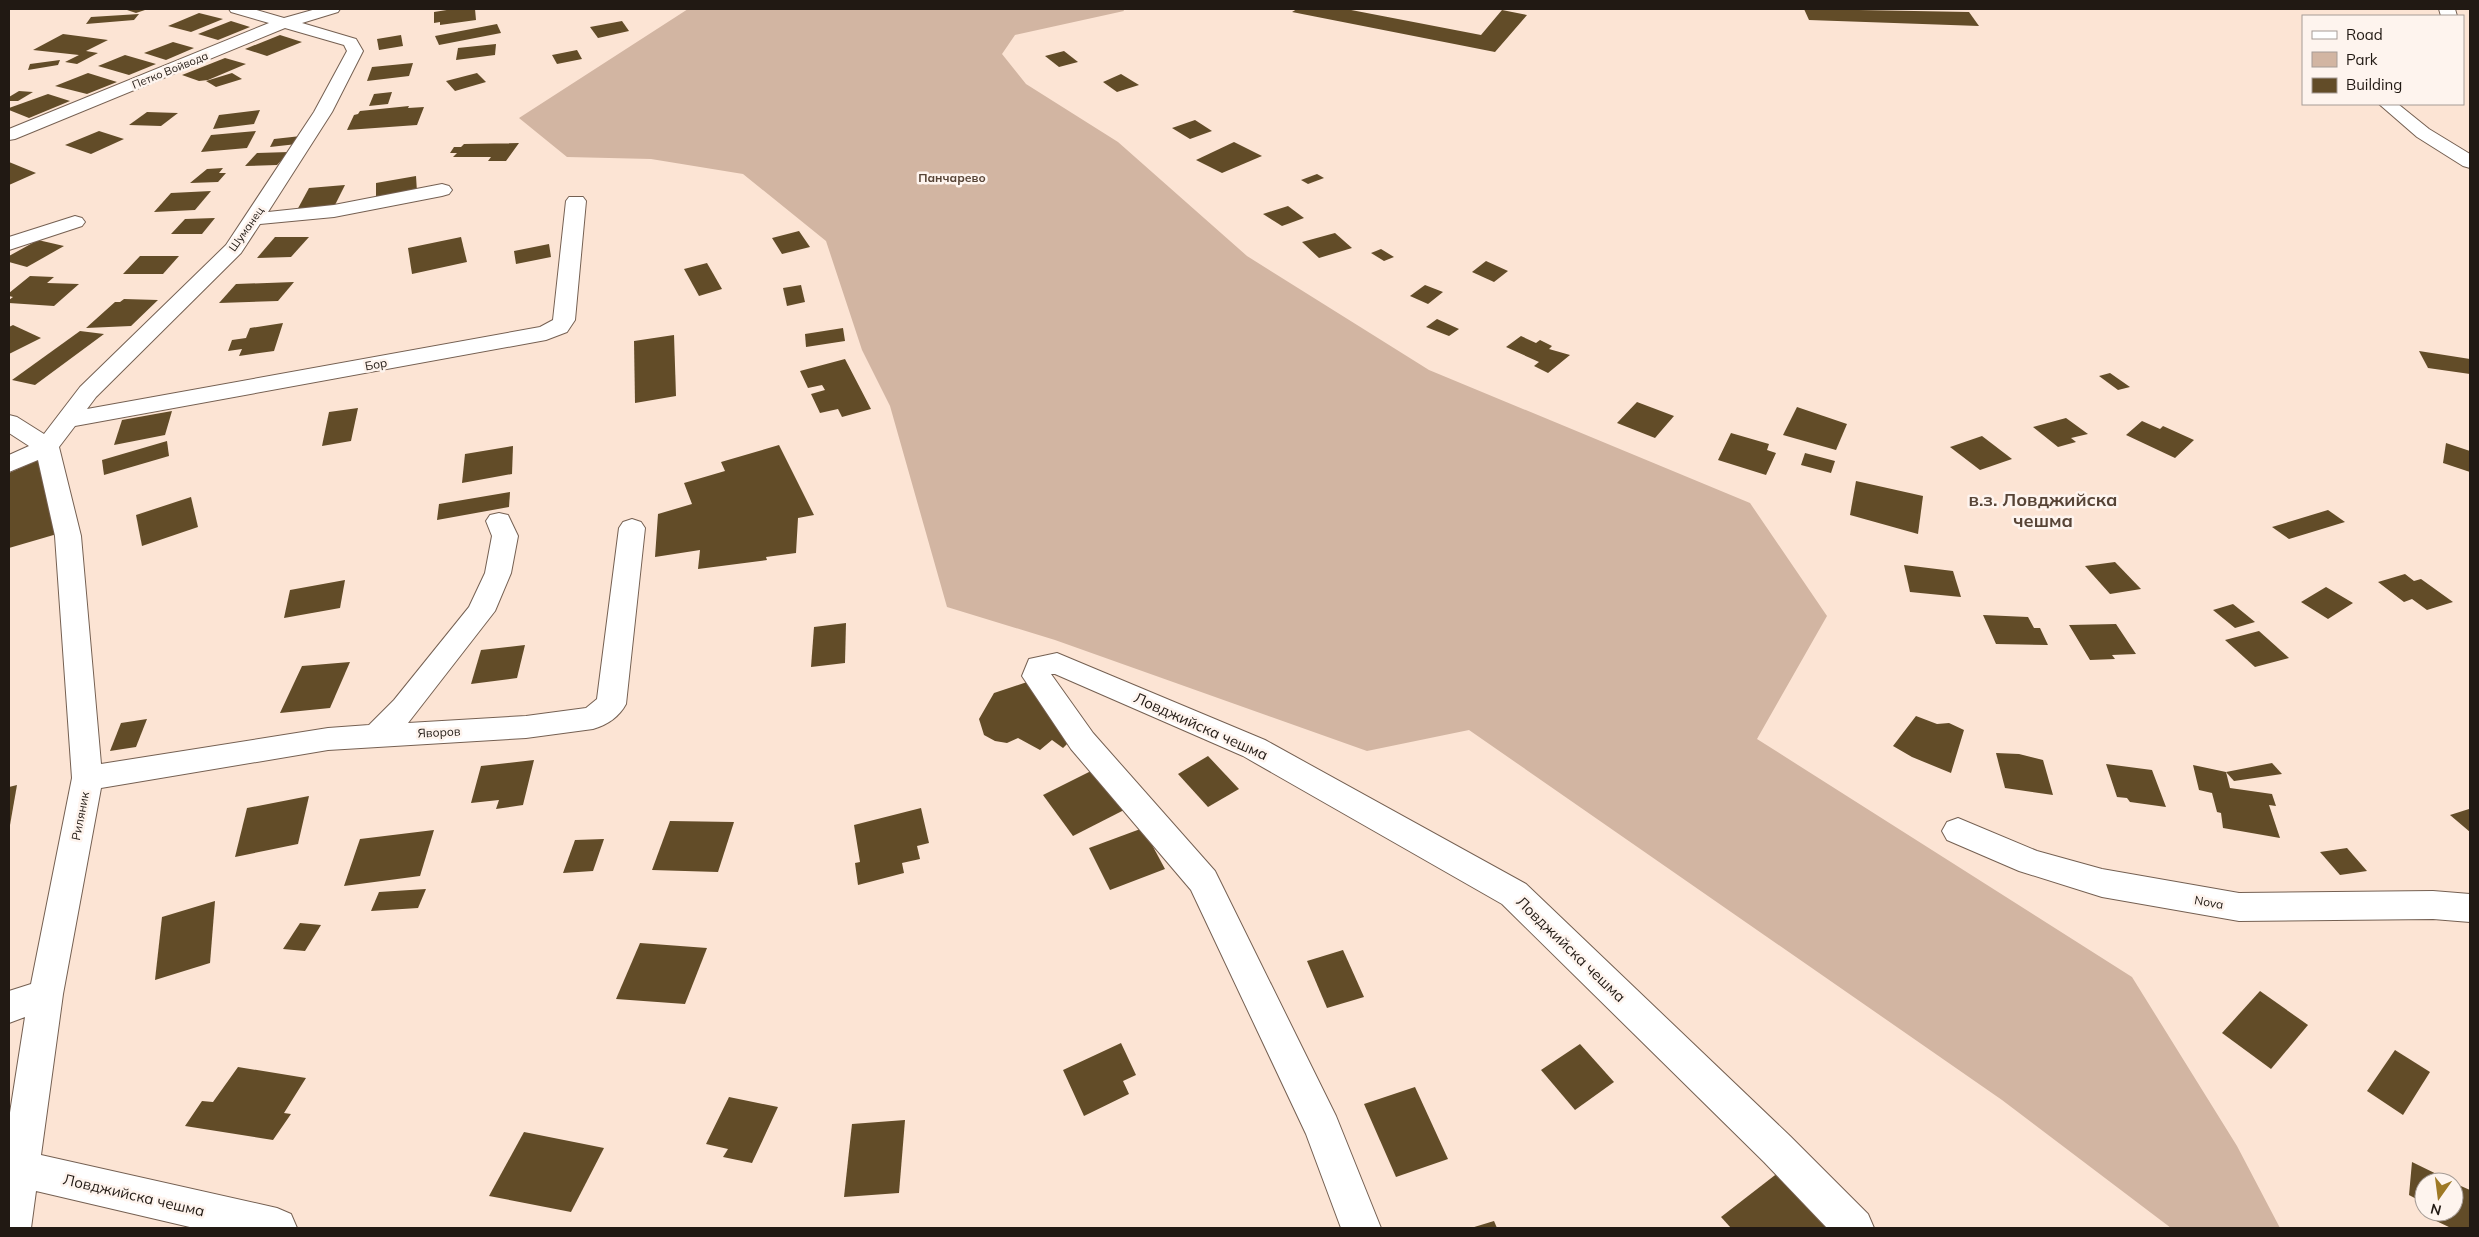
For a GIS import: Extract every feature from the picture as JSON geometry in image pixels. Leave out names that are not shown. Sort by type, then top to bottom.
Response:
[{"type":"street","name":"Шуманец","points":[[9,464],[47,447],[88,392],[234,249],[323,112],[355,51],[350,42],[237,9]]},
{"type":"street","name":"Петко Войвода","points":[[9,135],[284,23],[332,9]]},
{"type":"street","points":[[2389,105],[2423,133],[2470,162]]},
{"type":"street","points":[[253,219],[334,211],[442,190]]},
{"type":"street","name":"Бор","points":[[67,420],[546,333],[559,327],[564,320],[576,201]]},
{"type":"street","points":[[9,244],[74,222]]},
{"type":"street","points":[[9,422],[47,447]]},
{"type":"street","name":"Риляник","points":[[10,1228],[46,994],[87,778],[68,536],[47,447]]},
{"type":"street","points":[[378,736],[404,708],[481,611],[498,573],[505,536],[498,521]]},
{"type":"street","name":"Яворов","points":[[87,778],[328,739],[526,727],[593,718],[611,704],[632,528]]},
{"type":"street","name":"Ловджийска чешма","points":[[1361,1228],[1323,1129],[1203,881],[1082,741],[1036,676],[1039,666],[1057,663],[1254,748],[1514,894],[1777,1149],[1854,1228]]},
{"type":"street","name":"Nova","points":[[1958,831],[2030,862],[2102,884],[2239,907],[2433,904],[2470,908]]},
{"type":"street","points":[[9,1007],[46,994]]},
{"type":"street","name":"Ловджийска чешма","points":[[20,1169],[277,1228]]},
{"type":"green space","points":[[688,9],[1123,9],[1124,11],[1015,35],[1002,54],[1026,84],[1118,142],[1247,256],[1429,370],[1750,503],[1827,616],[1757,739],[2132,977],[2237,1146],[2280,1228],[2171,1228],[2002,1100],[1469,730],[1367,751],[1055,640],[947,607],[890,406],[862,350],[826,241],[743,174],[651,159],[567,157],[519,118]]},
{"type":"building","points":[[124,9],[148,9],[136,13]]},
{"type":"building","points":[[453,9],[475,9],[476,20],[440,25],[440,22],[434,23],[434,12]]},
{"type":"building","points":[[1297,9],[1346,9],[1481,35],[1502,10],[1527,15],[1495,52],[1292,12]]},
{"type":"building","points":[[1804,9],[1969,12],[1979,26],[1809,20]]},
{"type":"building","points":[[199,13],[223,19],[191,32],[168,26]]},
{"type":"building","points":[[139,14],[134,20],[86,24],[91,17]]},
{"type":"building","points":[[231,21],[250,27],[218,40],[198,34]]},
{"type":"building","points":[[622,21],[629,31],[598,38],[590,27]]},
{"type":"building","points":[[497,24],[501,33],[439,45],[435,36]]},
{"type":"building","points":[[63,34],[108,40],[86,51],[98,53],[77,64],[65,62],[79,55],[33,50]]},
{"type":"building","points":[[280,35],[302,42],[267,56],[245,49]]},
{"type":"building","points":[[401,35],[403,46],[379,50],[377,39]]},
{"type":"building","points":[[173,42],[194,48],[166,60],[144,53]]},
{"type":"building","points":[[496,44],[495,55],[456,60],[458,48]]},
{"type":"building","points":[[577,50],[582,59],[557,64],[552,55]]},
{"type":"building","points":[[1064,51],[1078,62],[1059,67],[1045,56]]},
{"type":"building","points":[[125,55],[156,64],[129,75],[98,66]]},
{"type":"building","points":[[225,58],[246,64],[208,80],[199,81],[182,75]]},
{"type":"building","points":[[60,60],[58,65],[28,70],[30,64]]},
{"type":"building","points":[[413,63],[409,76],[367,81],[372,67]]},
{"type":"building","points":[[88,73],[117,82],[87,94],[55,86]]},
{"type":"building","points":[[232,73],[242,79],[216,87],[206,81]]},
{"type":"building","points":[[477,73],[486,82],[455,91],[446,81]]},
{"type":"building","points":[[1121,74],[1139,85],[1117,92],[1103,82]]},
{"type":"building","points":[[19,91],[33,92],[18,101],[9,101],[9,97]]},
{"type":"building","points":[[392,92],[388,104],[369,106],[374,94]]},
{"type":"building","points":[[48,94],[70,101],[29,118],[9,110],[9,108]]},
{"type":"building","points":[[409,106],[408,108],[424,107],[417,125],[347,130],[354,115],[360,111]]},
{"type":"building","points":[[260,110],[254,124],[213,129],[219,115]]},
{"type":"building","points":[[147,112],[178,113],[161,126],[129,125]]},
{"type":"building","points":[[1195,120],[1212,131],[1190,139],[1172,128]]},
{"type":"building","points":[[99,131],[124,139],[91,154],[65,145]]},
{"type":"building","points":[[256,131],[247,148],[201,152],[211,135]]},
{"type":"building","points":[[301,136],[297,144],[270,147],[274,139]]},
{"type":"building","points":[[1234,142],[1262,156],[1222,173],[1196,160]]},
{"type":"building","points":[[519,143],[506,161],[488,161],[491,157],[453,157],[457,153],[450,153],[454,147],[461,147],[464,144]]},
{"type":"building","points":[[289,152],[277,165],[245,166],[257,153]]},
{"type":"building","points":[[9,162],[36,173],[9,185]]},
{"type":"building","points":[[223,168],[219,173],[226,173],[218,182],[190,183],[207,169]]},
{"type":"building","points":[[1317,174],[1324,178],[1308,184],[1301,180]]},
{"type":"building","points":[[416,176],[417,192],[376,199],[376,183]]},
{"type":"building","points":[[345,185],[333,209],[296,212],[309,188]]},
{"type":"building","points":[[211,191],[195,210],[154,212],[171,193]]},
{"type":"building","points":[[1288,206],[1304,218],[1282,226],[1263,214]]},
{"type":"building","points":[[215,218],[202,234],[171,234],[185,219]]},
{"type":"building","points":[[799,231],[810,247],[782,254],[772,238]]},
{"type":"building","points":[[1335,233],[1352,248],[1319,258],[1302,242]]},
{"type":"building","points":[[275,237],[309,237],[291,257],[257,258]]},
{"type":"building","points":[[461,237],[467,262],[412,274],[408,248]]},
{"type":"building","points":[[38,240],[64,246],[27,267],[9,262],[9,256]]},
{"type":"building","points":[[549,244],[551,257],[516,264],[514,251]]},
{"type":"building","points":[[1381,249],[1394,257],[1384,261],[1371,253]]},
{"type":"building","points":[[140,256],[179,256],[163,274],[123,274]]},
{"type":"building","points":[[1486,261],[1508,271],[1494,282],[1472,272]]},
{"type":"building","points":[[707,263],[722,289],[699,296],[684,269]]},
{"type":"building","points":[[30,276],[54,277],[47,283],[79,284],[54,306],[9,303],[9,300],[13,297],[9,296],[9,293]]},
{"type":"building","points":[[294,282],[278,301],[219,303],[236,284]]},
{"type":"building","points":[[801,285],[805,302],[787,306],[783,288]]},
{"type":"building","points":[[1425,285],[1443,292],[1428,304],[1410,296]]},
{"type":"building","points":[[124,299],[158,300],[131,326],[86,328],[115,302],[120,302]]},
{"type":"building","points":[[1437,319],[1459,329],[1449,336],[1426,327]]},
{"type":"building","points":[[283,323],[274,351],[239,356],[242,349],[228,351],[232,340],[246,338],[250,328]]},
{"type":"building","points":[[13,325],[41,338],[9,354],[9,327]]},
{"type":"building","points":[[843,328],[845,341],[806,347],[805,334]]},
{"type":"building","points":[[80,331],[104,334],[35,385],[12,380]]},
{"type":"building","points":[[674,335],[676,396],[635,403],[634,341]]},
{"type":"building","points":[[1521,336],[1536,343],[1540,340],[1552,346],[1549,349],[1570,355],[1548,373],[1534,366],[1539,362],[1506,347]]},
{"type":"building","points":[[2419,351],[2470,359],[2470,374],[2428,368]]},
{"type":"building","points":[[845,359],[871,409],[842,417],[838,409],[820,413],[811,394],[825,390],[822,385],[808,388],[800,371]]},
{"type":"building","points":[[2110,373],[2130,387],[2118,390],[2099,376]]},
{"type":"building","points":[[1637,402],[1674,416],[1655,438],[1617,423]]},
{"type":"building","points":[[1797,407],[1847,424],[1836,450],[1783,435]]},
{"type":"building","points":[[358,408],[351,441],[322,446],[329,412]]},
{"type":"building","points":[[172,411],[165,435],[114,445],[122,420]]},
{"type":"building","points":[[2066,418],[2088,434],[2071,438],[2076,442],[2058,447],[2033,427]]},
{"type":"building","points":[[2142,421],[2160,429],[2163,426],[2194,440],[2175,458],[2126,435]]},
{"type":"building","points":[[1731,433],[1769,444],[1767,450],[1776,453],[1766,475],[1718,460]]},
{"type":"building","points":[[1982,436],[2012,459],[1980,470],[1950,447]]},
{"type":"building","points":[[167,441],[169,456],[104,475],[102,460]]},
{"type":"building","points":[[2446,443],[2470,451],[2470,472],[2443,463]]},
{"type":"building","points":[[779,445],[814,515],[798,518],[796,553],[766,557],[767,560],[698,569],[700,550],[655,557],[658,514],[692,504],[684,483],[725,471],[721,462]]},
{"type":"building","points":[[513,446],[512,474],[462,483],[465,454]]},
{"type":"building","points":[[1805,453],[1835,461],[1831,473],[1801,465]]},
{"type":"building","points":[[43,458],[57,534],[9,548],[9,473]]},
{"type":"building","points":[[1856,481],[1923,496],[1918,534],[1850,515]]},
{"type":"building","points":[[510,492],[509,507],[437,520],[439,504]]},
{"type":"building","points":[[191,497],[198,527],[142,546],[136,515]]},
{"type":"building","points":[[2328,510],[2345,522],[2289,539],[2272,527]]},
{"type":"building","points":[[2115,562],[2141,589],[2110,594],[2085,566]]},
{"type":"building","points":[[1904,565],[1953,571],[1961,597],[1910,592]]},
{"type":"building","points":[[2405,574],[2414,581],[2421,579],[2453,602],[2427,610],[2412,599],[2404,602],[2378,582]]},
{"type":"building","points":[[345,580],[340,608],[284,618],[290,590]]},
{"type":"building","points":[[2326,587],[2353,603],[2328,619],[2301,602]]},
{"type":"building","points":[[2233,604],[2255,622],[2235,628],[2213,610]]},
{"type":"building","points":[[1983,615],[2028,617],[2034,628],[2040,628],[2048,645],[1996,644]]},
{"type":"building","points":[[846,623],[845,663],[811,667],[814,627]]},
{"type":"building","points":[[2116,624],[2136,654],[2112,655],[2115,659],[2090,660],[2069,625]]},
{"type":"building","points":[[2259,631],[2289,658],[2255,667],[2225,640]]},
{"type":"building","points":[[525,645],[517,678],[471,684],[481,650]]},
{"type":"building","points":[[350,662],[330,708],[280,713],[302,666]]},
{"type":"building","points":[[1030,681],[1074,737],[1063,748],[1052,740],[1040,750],[1018,738],[1007,743],[995,741],[984,735],[979,719],[994,693]]},
{"type":"building","points":[[1916,716],[1937,724],[1949,723],[1964,730],[1951,773],[1912,757],[1893,746]]},
{"type":"building","points":[[147,719],[136,747],[110,751],[121,723]]},
{"type":"building","points":[[1996,753],[2019,754],[2043,760],[2053,795],[2005,788]]},
{"type":"building","points":[[1208,756],[1239,789],[1208,807],[1178,774]]},
{"type":"building","points":[[534,760],[523,805],[496,809],[499,800],[471,803],[481,766]]},
{"type":"building","points":[[2272,763],[2282,774],[2234,781],[2226,772]]},
{"type":"building","points":[[2106,764],[2152,770],[2166,807],[2130,802],[2127,798],[2117,797]]},
{"type":"building","points":[[2193,765],[2226,772],[2230,788],[2272,794],[2276,806],[2269,805],[2280,838],[2223,828],[2221,813],[2217,812],[2212,793],[2199,790]]},
{"type":"building","points":[[1097,768],[1128,808],[1073,836],[1043,795]]},
{"type":"building","points":[[17,785],[10,825],[9,825],[9,787]]},
{"type":"building","points":[[309,796],[298,844],[235,857],[247,808]]},
{"type":"building","points":[[921,808],[929,843],[917,846],[920,859],[902,863],[904,873],[858,885],[855,863],[860,862],[854,825]]},
{"type":"building","points":[[2470,810],[2470,832],[2450,815]]},
{"type":"building","points":[[670,821],[734,822],[718,872],[652,870]]},
{"type":"building","points":[[1143,828],[1165,869],[1110,890],[1089,848]]},
{"type":"building","points":[[434,830],[420,876],[344,886],[360,839]]},
{"type":"building","points":[[604,839],[593,871],[563,873],[575,840]]},
{"type":"building","points":[[2347,848],[2367,871],[2340,875],[2320,852]]},
{"type":"building","points":[[426,889],[418,908],[371,911],[379,892]]},
{"type":"building","points":[[215,901],[210,963],[155,980],[162,917]]},
{"type":"building","points":[[300,923],[321,925],[305,951],[283,949]]},
{"type":"building","points":[[640,943],[707,948],[685,1004],[616,999]]},
{"type":"building","points":[[1343,950],[1364,997],[1327,1008],[1307,961]]},
{"type":"building","points":[[2260,991],[2308,1025],[2271,1069],[2222,1033]]},
{"type":"building","points":[[1121,1043],[1136,1075],[1123,1081],[1129,1094],[1084,1116],[1063,1070]]},
{"type":"building","points":[[1580,1044],[1614,1082],[1575,1110],[1541,1070]]},
{"type":"building","points":[[2395,1050],[2430,1072],[2403,1115],[2367,1091]]},
{"type":"building","points":[[238,1067],[306,1078],[284,1113],[291,1114],[273,1140],[185,1126],[202,1101],[213,1102]]},
{"type":"building","points":[[1415,1087],[1448,1159],[1396,1177],[1364,1104]]},
{"type":"building","points":[[729,1097],[778,1107],[752,1163],[723,1157],[728,1149],[706,1144]]},
{"type":"building","points":[[905,1120],[899,1193],[844,1197],[852,1124]]},
{"type":"building","points":[[524,1132],[604,1148],[571,1212],[489,1196]]},
{"type":"building","points":[[2412,1162],[2432,1172],[2414,1172],[2414,1198],[2409,1195]]},
{"type":"building","points":[[1783,1169],[1840,1228],[1731,1228],[1721,1217]]},
{"type":"building","points":[[2464,1187],[2470,1190],[2470,1228],[2451,1228],[2438,1222],[2464,1222]]},
{"type":"building","points":[[1494,1221],[1497,1228],[1471,1228]]},
{"type":"district","name":"Панчарево","points":[[952,177]]},
{"type":"district","name":"в.з. Ловджийска чешма","points":[[2043,509]]}]
